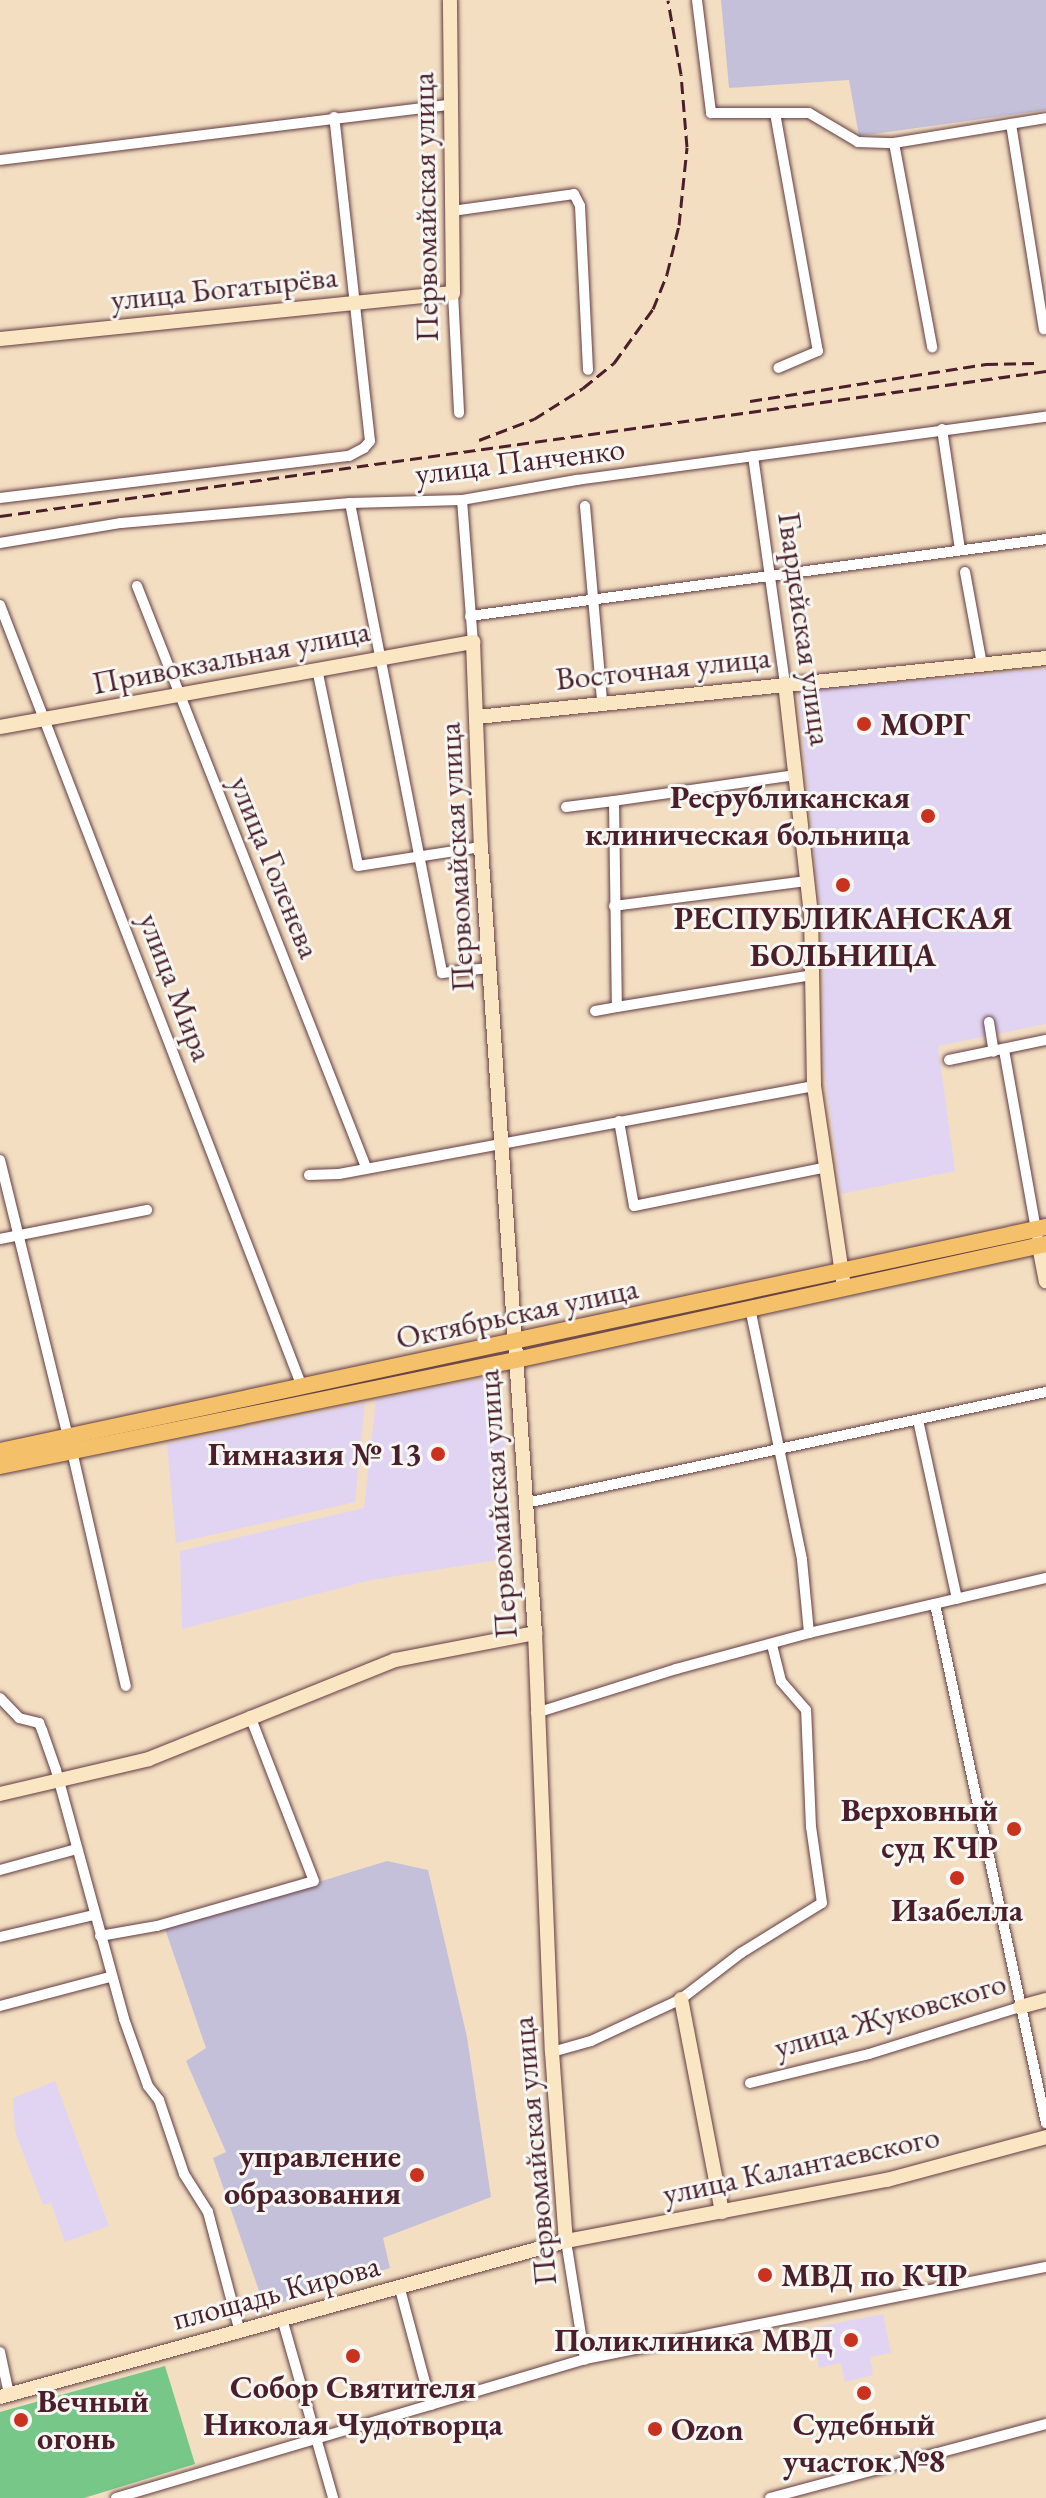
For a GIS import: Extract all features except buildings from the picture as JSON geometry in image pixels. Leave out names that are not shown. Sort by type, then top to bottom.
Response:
[{"type":"main road","name":"Октябрьская улица","points":[[0,1451],[70,1444],[1042,1236]]},
{"type":"main road","name":"Октябрьская улица","points":[[0,1466],[70,1444],[302,1387],[750,1308],[843,1278]]},
{"type":"street","name":"Первомайская улица","points":[[450,0],[453,293],[459,413]]},
{"type":"street","points":[[697,0],[711,113],[809,113],[858,142],[894,143],[1046,118]]},
{"type":"street","points":[[0,160],[451,105]]},
{"type":"street","points":[[775,113],[818,351],[778,368]]},
{"type":"street","points":[[0,498],[349,456],[370,441],[334,117]]},
{"type":"street","points":[[1011,124],[1044,329]]},
{"type":"street","points":[[894,143],[932,347]]},
{"type":"street","points":[[452,211],[574,194],[580,206],[588,370]]},
{"type":"street","name":"улица Богатырёва","points":[[0,339],[453,293]]},
{"type":"street","name":"улица Панченко","points":[[0,543],[121,523],[350,503],[462,500],[942,429],[1046,417]]},
{"type":"street","points":[[942,429],[960,550]]},
{"type":"street","name":"Гвардейская улица","points":[[753,456],[772,577],[796,775],[813,975],[814,1086],[843,1278]]},
{"type":"street","name":"Первомайская улица","points":[[462,500],[473,642],[481,847],[535,1633],[552,2052],[566,2241],[585,2359]]},
{"type":"street","points":[[350,503],[442,973],[489,968]]},
{"type":"street","points":[[585,506],[602,702]]},
{"type":"street","points":[[470,616],[1046,539]]},
{"type":"street","points":[[965,572],[982,665]]},
{"type":"street","name":"улица Голенева","points":[[137,586],[366,1167]]},
{"type":"street","name":"улица Мира","points":[[0,605],[302,1387]]},
{"type":"street","name":"Привокзальная улица","points":[[0,727],[473,642]]},
{"type":"street","name":"Восточная улица","points":[[477,717],[1046,658]]},
{"type":"street","points":[[317,669],[358,866],[481,847]]},
{"type":"street","points":[[566,807],[796,775]]},
{"type":"street","points":[[614,801],[617,1007]]},
{"type":"street","points":[[614,906],[807,881]]},
{"type":"street","points":[[595,1011],[813,975]]},
{"type":"street","points":[[989,1022],[999,1051],[1042,1236],[1046,1281]]},
{"type":"street","points":[[949,1060],[1046,1040]]},
{"type":"street","points":[[309,1175],[339,1174],[814,1086]]},
{"type":"street","points":[[619,1121],[634,1206],[828,1167]]},
{"type":"street","points":[[0,1160],[126,1686]]},
{"type":"street","points":[[0,1239],[147,1210]]},
{"type":"street","points":[[750,1308],[802,1560],[809,1633]]},
{"type":"street","points":[[526,1503],[1046,1392]]},
{"type":"street","points":[[918,1420],[957,1599]]},
{"type":"street","points":[[536,1713],[676,1669],[809,1633],[1046,1578]]},
{"type":"street","points":[[935,1604],[1046,2123]]},
{"type":"street","points":[[0,1794],[58,1783],[149,1759],[395,1660],[535,1633]]},
{"type":"street","points":[[552,2052],[591,2041],[681,1999],[741,1953],[822,1903],[811,1827],[806,1710],[781,1681],[772,1645]]},
{"type":"street","points":[[0,1698],[19,1718],[39,1723],[77,1849],[110,1977],[148,2086],[159,2100],[184,2174],[208,2212],[240,2332]]},
{"type":"street","points":[[100,1936],[157,1926],[314,1881],[250,1716]]},
{"type":"street","points":[[0,1870],[77,1849]]},
{"type":"street","points":[[0,1937],[94,1915]]},
{"type":"street","points":[[0,2006],[110,1977]]},
{"type":"street","points":[[681,1999],[722,2212]]},
{"type":"street","name":"улица Жуковского","points":[[750,2083],[869,2054],[1046,2000]]},
{"type":"street","name":"улица Калантаевского","points":[[566,2241],[887,2180],[1046,2137]]},
{"type":"street","name":"площадь Кирова","points":[[4,2396],[283,2322],[566,2241]]},
{"type":"street","points":[[116,2498],[585,2359],[1046,2267]]},
{"type":"street","points":[[400,2289],[431,2405]]},
{"type":"street","points":[[283,2322],[333,2498]]},
{"type":"street","points":[[0,2352],[4,2396]]},
{"type":"street","points":[[770,2498],[1046,2424]]},
{"type":"shaded area","points":[[721,0],[1046,0],[1046,110],[859,136],[849,80],[729,88]]},
{"type":"shaded area","name":"Ресрубликанская клиническая больница","points":[[1046,669],[1046,1024],[938,1046],[955,1171],[841,1194],[824,1068],[823,941],[798,691]]},
{"type":"shaded area","name":"Гимназия № 13","points":[[501,1375],[511,1558],[371,1580],[182,1629],[180,1551],[364,1508],[376,1400]]},
{"type":"shaded area","points":[[365,1403],[355,1502],[176,1543],[167,1444]]},
{"type":"shaded area","points":[[387,1861],[428,1870],[467,2037],[491,2197],[383,2238],[390,2268],[265,2308],[213,2158],[226,2152],[186,2061],[206,2048],[165,1929]]},
{"type":"shaded area","points":[[55,2081],[109,2226],[65,2242],[51,2203],[43,2205],[15,2132],[13,2098]]},
{"type":"shaded area","name":"Поликлиника МВД","points":[[883,2314],[891,2353],[870,2357],[873,2375],[845,2382],[841,2363],[819,2368],[811,2328]]},
{"type":"green space","points":[[165,2366],[195,2464],[84,2498],[0,2498],[0,2412]]},
{"type":"railway","points":[[479,440],[534,419],[583,388],[614,363],[653,309],[667,274],[679,225],[687,147],[681,74],[668,0]]},
{"type":"railway","points":[[750,401],[986,364],[1035,363]]},
{"type":"railway","points":[[0,516],[1046,371]]},
{"type":"place","name":"МОРГ","points":[[864,724]]},
{"type":"place","name":"Ресрубликанская клиническая больница","points":[[928,816]]},
{"type":"place","name":"РЕСПУБЛИКАНСКАЯ БОЛЬНИЦА","points":[[843,885]]},
{"type":"place","name":"Гимназия № 13","points":[[438,1454]]},
{"type":"place","name":"Верховный суд КЧР","points":[[1014,1829]]},
{"type":"place","name":"Изабелла","points":[[957,1878]]},
{"type":"place","name":"управление образования","points":[[417,2175]]},
{"type":"place","name":"МВД по КЧР","points":[[765,2275]]},
{"type":"place","name":"Поликлиника МВД","points":[[851,2340]]},
{"type":"place","name":"Собор Святителя Николая Чудотворца","points":[[353,2356]]},
{"type":"place","name":"Судебный участок №8","points":[[864,2393]]},
{"type":"place","name":"Вечный огонь","points":[[21,2420]]},
{"type":"place","name":"Ozon","points":[[655,2429]]}]
